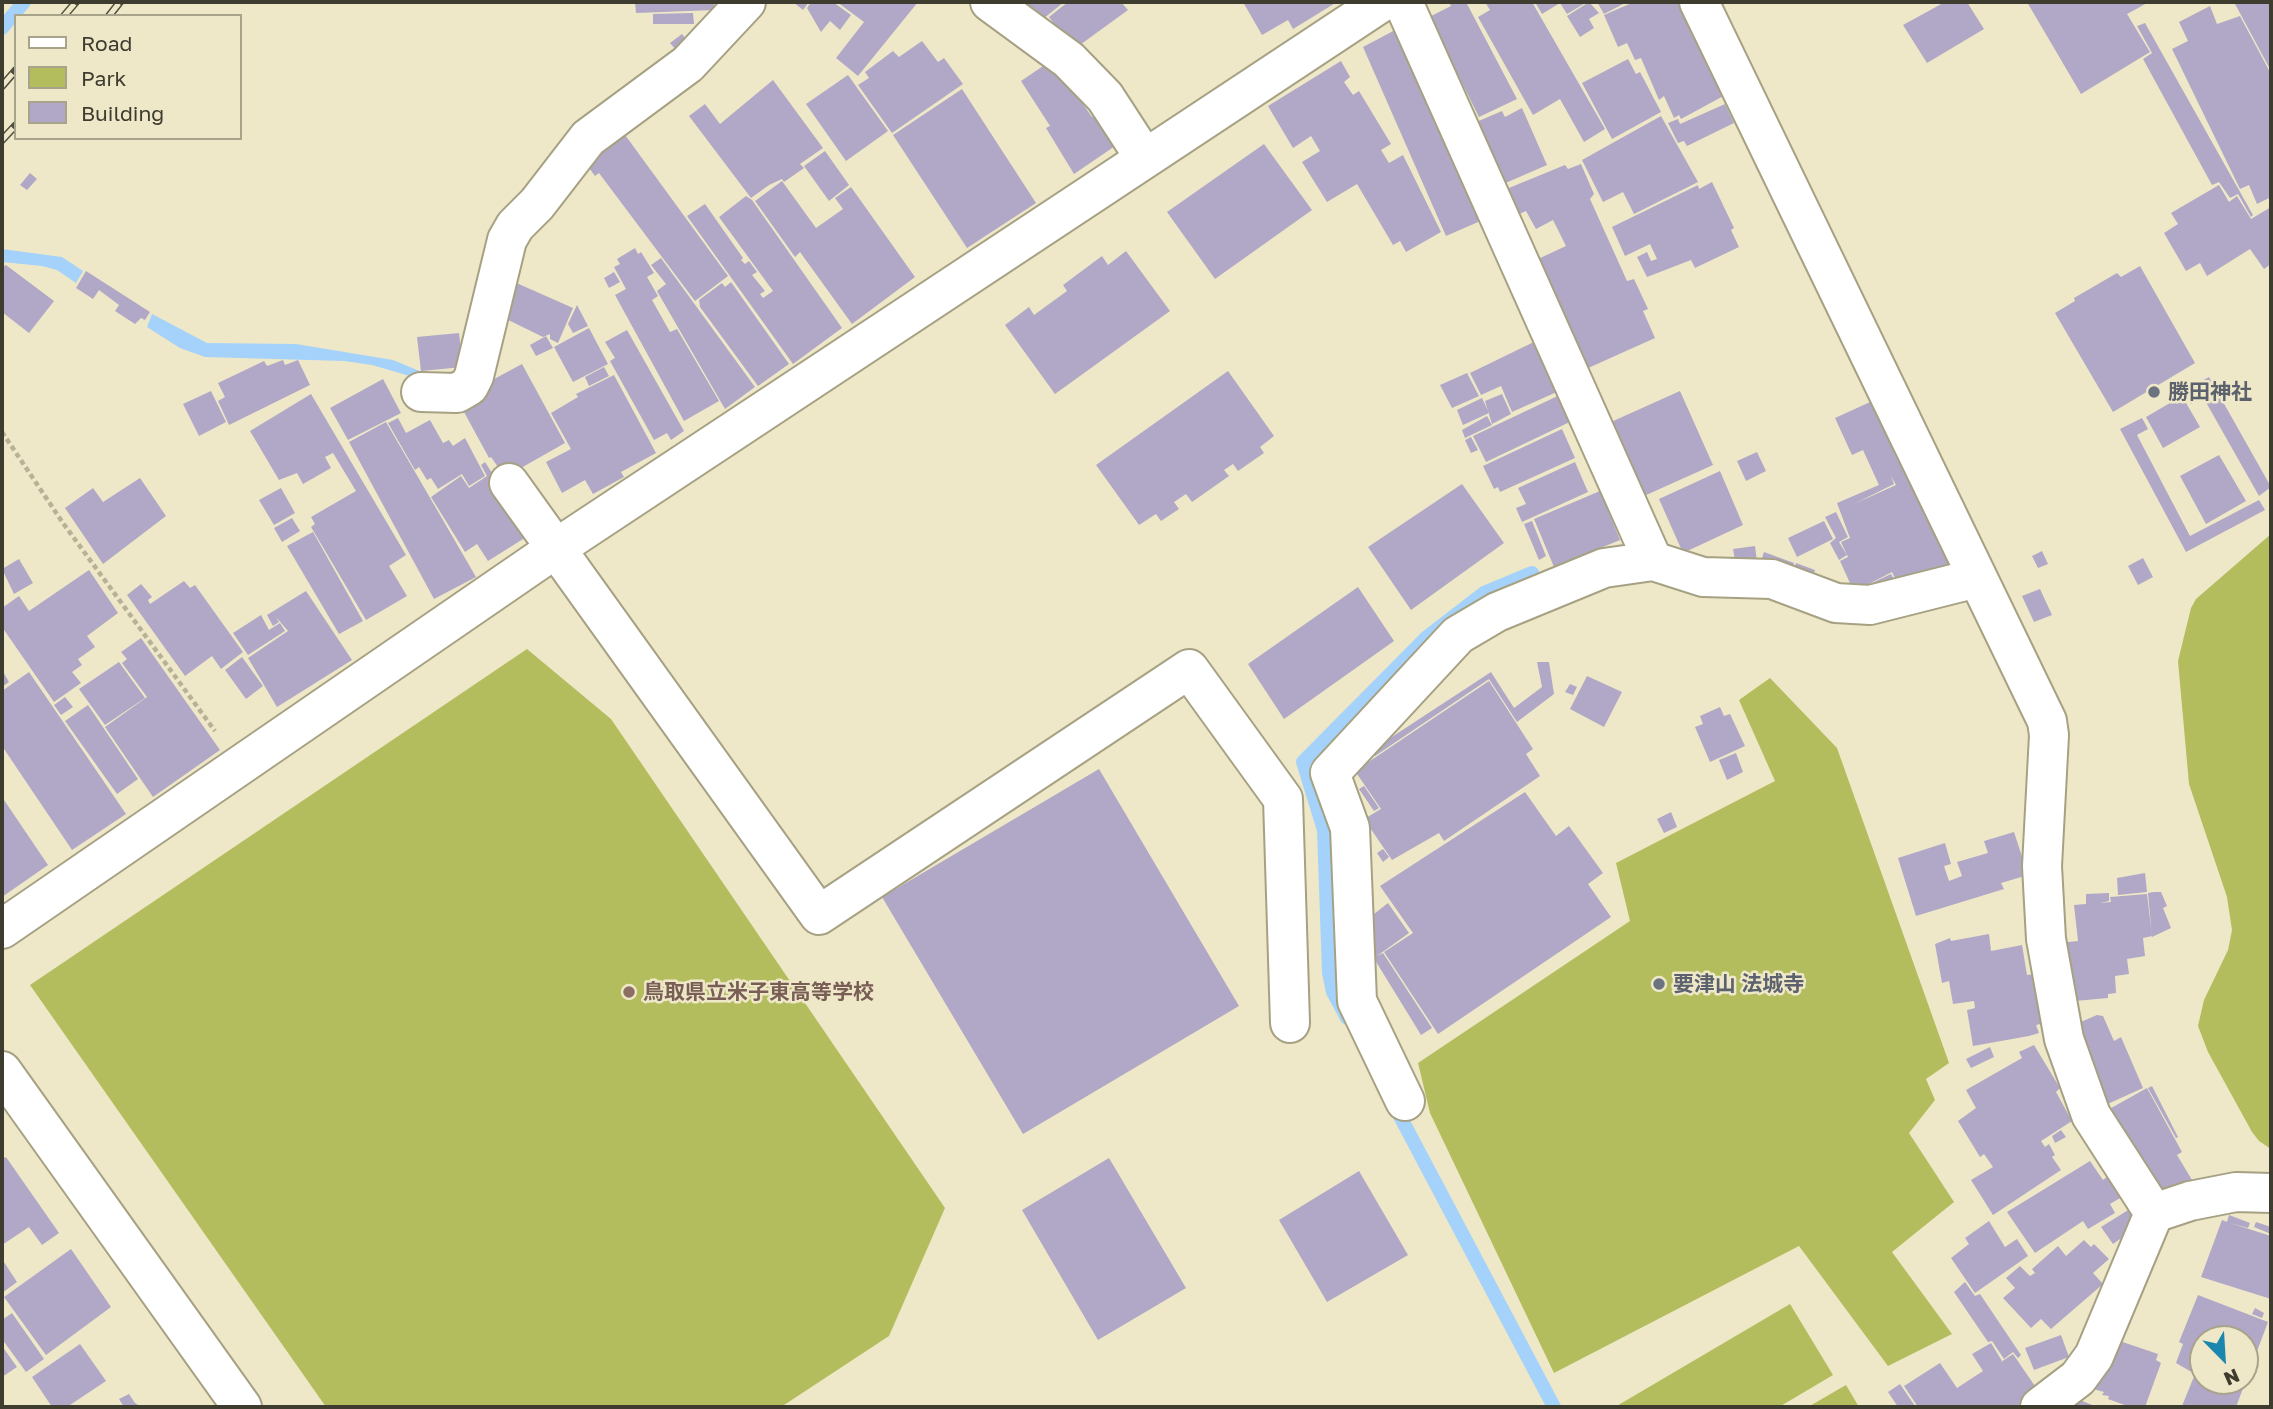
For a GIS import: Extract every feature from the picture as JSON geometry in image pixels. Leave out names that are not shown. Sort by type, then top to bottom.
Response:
[{"type":"street","points":[[421,392],[457,393],[469,386],[474,376],[507,240],[515,226],[537,204],[588,138],[688,64],[746,2]]},
{"type":"street","points":[[990,2],[1069,60],[1105,97],[1144,157]]},
{"type":"street","points":[[2,929],[555,549],[1382,2]]},
{"type":"street","points":[[1403,2],[1653,561]]},
{"type":"street","points":[[1699,2],[2047,721],[2049,736],[2042,866],[2046,939],[2064,1039],[2091,1115],[2154,1213]]},
{"type":"street","points":[[509,483],[820,915],[1189,669],[1283,799],[1290,1023]]},
{"type":"street","points":[[1405,1101],[1357,1001],[1350,828],[1330,773],[1458,635],[1497,612],[1604,568],[1653,561],[1703,577],[1772,579],[1836,603],[1870,605],[1977,578]]},
{"type":"street","points":[[2,1071],[242,1407]]},
{"type":"street","points":[[2040,1407],[2078,1378],[2094,1356],[2154,1213],[2190,1201],[2236,1192],[2271,1194]]},
{"type":"path","points":[[2,432],[63,523],[240,766]]},
{"type":"green space","points":[[2271,534],[2271,1149],[2252,1132],[2208,1052],[2198,1026],[2204,1000],[2228,950],[2232,930],[2227,897],[2189,784],[2178,661],[2191,608],[2196,599]]},
{"type":"green space","points":[[527,649],[611,719],[945,1208],[889,1336],[781,1407],[326,1407],[30,985]]},
{"type":"green space","name":"要津山 法城寺","points":[[1770,678],[1837,748],[1949,1063],[1926,1079],[1935,1100],[1909,1133],[1954,1202],[1892,1252],[1952,1334],[1888,1366],[1799,1246],[1554,1373],[1430,1113],[1418,1063],[1630,921],[1616,863],[1775,781],[1739,700]]},
{"type":"green space","points":[[1790,1304],[1833,1375],[1779,1407],[1615,1407]]},
{"type":"green space","points":[[1846,1385],[1859,1407],[1808,1407]]},
{"type":"water","points":[[538,198],[463,380],[420,379],[372,365],[344,361],[205,357],[180,348],[147,327],[152,314],[207,343],[296,344],[393,360],[429,375],[462,370]]},
{"type":"water","points":[[2,249],[62,257],[83,271],[76,283],[57,270],[2,262]]},
{"type":"building","points":[[635,2],[714,2],[715,10],[636,13]]},
{"type":"building","points":[[793,2],[809,2],[803,10]]},
{"type":"building","points":[[811,2],[833,2],[851,15],[840,30],[830,21],[821,32],[807,8]]},
{"type":"building","points":[[837,2],[918,2],[858,76],[836,58],[864,22]]},
{"type":"building","points":[[1016,2],[1064,2],[1043,19]]},
{"type":"building","points":[[1068,2],[1121,2],[1128,10],[1073,50],[1049,17]]},
{"type":"building","points":[[1243,2],[1337,2],[1293,29],[1288,20],[1262,35]]},
{"type":"building","points":[[1449,2],[1466,2],[1517,99],[1479,117],[1429,17],[1451,6]]},
{"type":"building","points":[[1485,2],[1532,2],[1605,129],[1584,142],[1560,99],[1533,115],[1478,17],[1490,10]]},
{"type":"building","points":[[1535,2],[1587,2],[1567,14],[1560,3],[1542,14]]},
{"type":"building","points":[[1589,2],[1599,13],[1589,19],[1594,28],[1580,37],[1567,16]]},
{"type":"building","points":[[1597,2],[1627,2],[1604,14]]},
{"type":"building","points":[[1634,2],[1686,2],[1729,93],[1681,119],[1679,115],[1674,118],[1664,96],[1659,100],[1641,58],[1635,60],[1627,43],[1618,47],[1604,15]]},
{"type":"building","points":[[1945,2],[1967,2],[1984,29],[1927,63],[1903,25]]},
{"type":"building","points":[[2027,2],[2149,2],[2127,14],[2150,52],[2081,94]]},
{"type":"building","points":[[2234,2],[2271,2],[2271,71]]},
{"type":"building","points":[[2210,6],[2217,24],[2240,16],[2271,74],[2271,197],[2257,204],[2249,185],[2240,189],[2172,49],[2188,41],[2179,22]]},
{"type":"building","points":[[693,13],[694,24],[653,24],[653,14]]},
{"type":"building","points":[[2145,23],[2253,215],[2251,217],[2238,194],[2230,198],[2219,182],[2212,185],[2143,59],[2152,53],[2137,26]]},
{"type":"building","points":[[1397,29],[1485,219],[1446,236],[1363,47]]},
{"type":"building","points":[[682,34],[688,42],[677,51],[670,43]]},
{"type":"building","points":[[922,41],[938,62],[944,58],[963,84],[892,133],[858,85],[869,78],[865,72],[893,51],[899,57]]},
{"type":"building","points":[[1628,59],[1636,74],[1640,72],[1661,112],[1612,139],[1582,83]]},
{"type":"building","points":[[1341,61],[1350,77],[1344,82],[1353,95],[1359,91],[1391,144],[1381,150],[1389,163],[1403,155],[1441,232],[1406,252],[1400,241],[1393,245],[1357,184],[1327,202],[1302,162],[1320,151],[1311,136],[1293,148],[1268,106]]},
{"type":"building","points":[[1049,62],[1055,64],[1092,117],[1100,111],[1121,142],[1074,174],[1046,128],[1050,126],[1021,81]]},
{"type":"building","points":[[848,75],[888,131],[846,161],[806,104]]},
{"type":"building","points":[[773,80],[823,148],[800,164],[804,168],[784,182],[782,179],[769,185],[751,198],[689,116],[705,104],[720,124]]},
{"type":"building","points":[[962,89],[1036,203],[967,248],[893,135]]},
{"type":"building","points":[[1725,104],[1734,123],[1687,146],[1684,141],[1678,143],[1668,123],[1678,119],[1680,124]]},
{"type":"building","points":[[1522,108],[1547,165],[1501,185],[1474,123],[1502,111],[1505,117]]},
{"type":"building","points":[[1661,116],[1698,182],[1634,214],[1623,192],[1603,202],[1582,160]]},
{"type":"building","points":[[620,128],[728,276],[695,301],[599,173],[595,176],[581,157]]},
{"type":"building","points":[[1264,144],[1312,210],[1215,279],[1167,212]]},
{"type":"building","points":[[825,151],[849,185],[829,201],[804,166]]},
{"type":"building","points":[[1581,164],[1594,194],[1590,199],[1627,281],[1634,279],[1648,309],[1643,311],[1655,338],[1586,369],[1538,259],[1566,246],[1553,220],[1536,229],[1526,211],[1517,215],[1504,190],[1565,165],[1568,169]]},
{"type":"building","points":[[30,173],[37,179],[27,190],[20,185]]},
{"type":"building","points":[[782,181],[816,228],[843,209],[835,198],[851,187],[915,277],[852,324],[800,252],[795,257],[755,201]]},
{"type":"building","points":[[1712,182],[1734,228],[1731,230],[1739,247],[1695,268],[1691,260],[1647,277],[1637,257],[1647,252],[1651,261],[1657,259],[1650,244],[1625,256],[1612,227],[1698,185],[1699,189]]},
{"type":"building","points":[[2219,185],[2229,202],[2237,196],[2251,219],[2271,207],[2271,264],[2264,269],[2250,249],[2207,276],[2200,263],[2186,271],[2164,233],[2178,224],[2171,213]]},
{"type":"building","points":[[746,196],[752,200],[842,328],[793,364],[687,216],[705,204],[743,258],[741,260],[745,264],[749,261],[757,272],[752,275],[765,291],[760,294],[763,298],[773,291],[719,217]]},
{"type":"building","points":[[635,248],[638,254],[641,252],[654,273],[647,277],[658,296],[652,300],[670,332],[677,329],[719,401],[684,421],[615,295],[626,289],[614,267],[620,264],[617,259]]},
{"type":"building","points":[[1126,251],[1170,311],[1055,394],[1005,325],[1029,307],[1034,315],[1067,291],[1063,285],[1102,256],[1108,265]]},
{"type":"building","points":[[661,258],[755,387],[725,409],[657,291],[666,284],[651,265]]},
{"type":"building","points":[[6,265],[54,301],[29,333],[2,312],[2,267]]},
{"type":"building","points":[[2140,266],[2195,363],[2113,412],[2055,313],[2075,301],[2074,298],[2117,273],[2121,277]]},
{"type":"building","points":[[86,271],[150,312],[145,320],[141,318],[135,324],[115,311],[119,305],[99,290],[93,299],[76,288]]},
{"type":"building","points":[[614,272],[620,282],[609,288],[604,278]]},
{"type":"building","points":[[512,281],[573,308],[558,343],[550,339],[550,334],[543,337],[496,314]]},
{"type":"building","points":[[731,282],[789,364],[758,386],[700,307],[699,300],[722,283],[725,287]]},
{"type":"building","points":[[577,305],[588,326],[573,333],[568,324]]},
{"type":"building","points":[[589,328],[608,364],[573,382],[554,347]]},
{"type":"building","points":[[627,330],[684,431],[671,440],[667,433],[654,440],[610,361],[615,358],[605,342]]},
{"type":"building","points":[[459,333],[463,367],[421,371],[417,337]]},
{"type":"building","points":[[546,336],[553,348],[536,356],[530,345]]},
{"type":"building","points":[[1540,339],[1559,391],[1512,412],[1501,386],[1481,395],[1470,373]]},
{"type":"building","points":[[283,360],[285,365],[298,360],[310,385],[229,425],[218,401],[225,397],[218,383],[264,361],[267,366]]},
{"type":"building","points":[[522,364],[565,443],[505,477],[491,457],[489,458],[457,399]]},
{"type":"building","points":[[604,367],[609,376],[589,386],[585,377]]},
{"type":"building","points":[[1228,371],[1274,436],[1260,447],[1264,453],[1238,471],[1233,464],[1224,470],[1229,476],[1192,502],[1186,494],[1174,502],[1179,509],[1161,521],[1156,514],[1139,525],[1096,465]]},
{"type":"building","points":[[1467,373],[1479,396],[1452,408],[1440,385]]},
{"type":"building","points":[[614,375],[656,453],[621,472],[624,477],[593,494],[585,480],[562,493],[546,462],[571,449],[551,413],[578,397],[576,394]]},
{"type":"building","points":[[2209,377],[2271,487],[2259,496],[2203,397],[2191,404],[2184,391]]},
{"type":"building","points":[[383,379],[401,413],[348,440],[330,408]]},
{"type":"building","points":[[211,391],[226,422],[199,436],[183,404]]},
{"type":"building","points":[[1680,391],[1713,465],[1644,496],[1611,422]]},
{"type":"building","points":[[1564,393],[1576,419],[1486,462],[1473,436]]},
{"type":"building","points":[[311,394],[406,555],[389,566],[407,596],[366,620],[311,527],[315,524],[311,517],[356,491],[333,453],[325,457],[331,468],[303,484],[297,473],[279,480],[250,431]]},
{"type":"building","points":[[1502,394],[1511,414],[1492,424],[1485,401]]},
{"type":"building","points":[[2182,396],[2200,427],[2163,448],[2146,417]]},
{"type":"building","points":[[1482,398],[1489,413],[1463,425],[1457,410]]},
{"type":"building","points":[[1879,398],[1955,566],[1900,588],[1892,572],[1861,588],[1891,574],[1899,588],[1854,592],[1840,561],[1848,557],[1841,542],[1850,538],[1837,503],[1879,485],[1863,450],[1852,455],[1835,418]],"holes":[[[1891,476],[1896,485],[1854,504],[1894,484]]]},
{"type":"building","points":[[1487,416],[1492,425],[1465,438],[1462,430]]},
{"type":"building","points":[[398,418],[406,433],[430,420],[443,443],[449,440],[453,446],[465,438],[485,476],[469,486],[462,474],[438,489],[431,478],[427,480],[419,467],[415,470],[388,423]]},
{"type":"building","points":[[2142,418],[2148,429],[2137,435],[2190,536],[2259,500],[2265,510],[2186,552],[2120,429]]},
{"type":"building","points":[[386,422],[476,577],[434,599],[349,442]]},
{"type":"building","points":[[1562,429],[1575,458],[1500,492],[1498,487],[1494,489],[1483,466]]},
{"type":"building","points":[[1471,437],[1478,450],[1471,453],[1465,440]]},
{"type":"building","points":[[1757,452],[1766,471],[1746,481],[1737,461]]},
{"type":"building","points":[[2219,455],[2246,501],[2206,524],[2180,476]]},
{"type":"building","points":[[485,462],[531,534],[488,561],[477,544],[465,552],[431,497],[461,476],[469,488],[487,476],[481,465]]},
{"type":"building","points":[[1575,462],[1588,492],[1522,522],[1516,508],[1526,504],[1518,488]]},
{"type":"building","points":[[1720,471],[1743,525],[1683,553],[1659,499]]},
{"type":"building","points":[[140,478],[166,516],[103,564],[65,508],[93,488],[103,502]]},
{"type":"building","points":[[1462,484],[1504,543],[1411,610],[1368,547]]},
{"type":"building","points":[[281,488],[295,513],[274,525],[259,500]]},
{"type":"building","points":[[1600,491],[1620,540],[1554,567],[1534,519]]},
{"type":"building","points":[[1836,512],[1848,537],[1839,542],[1847,555],[1839,560],[1830,543],[1836,538],[1825,517]]},
{"type":"building","points":[[292,518],[300,531],[282,542],[274,528]]},
{"type":"building","points":[[1532,521],[1546,556],[1539,560],[1524,524]]},
{"type":"building","points":[[1824,521],[1833,539],[1797,557],[1788,538]]},
{"type":"building","points":[[313,532],[363,621],[339,634],[287,546]]},
{"type":"building","points":[[1755,546],[1757,562],[1736,566],[1733,549]]},
{"type":"building","points":[[2042,551],[2048,564],[2038,568],[2032,556]]},
{"type":"building","points":[[1764,552],[1794,563],[1790,574],[1760,564]]},
{"type":"building","points":[[2143,558],[2153,577],[2138,585],[2128,566]]},
{"type":"building","points":[[19,559],[33,583],[14,594],[2,569]]},
{"type":"building","points":[[1796,563],[1815,570],[1812,581],[1792,575]]},
{"type":"building","points":[[89,570],[118,613],[87,636],[95,647],[78,659],[82,665],[72,672],[81,683],[54,702],[2,627],[2,608],[19,596],[29,611]]},
{"type":"building","points":[[184,581],[190,588],[195,585],[243,652],[221,669],[212,656],[185,676],[127,595],[141,584],[152,597],[148,600],[150,604]]},
{"type":"building","points":[[1358,587],[1394,641],[1284,719],[1248,664]]},
{"type":"building","points":[[2040,589],[2052,615],[2034,622],[2022,596]]},
{"type":"building","points":[[306,591],[352,660],[277,707],[248,658],[288,631],[276,617],[279,622],[273,626],[267,615]]},
{"type":"building","points":[[261,615],[269,630],[280,623],[285,631],[248,655],[233,633]]},
{"type":"building","points":[[141,638],[220,750],[153,797],[105,727],[147,697],[122,663],[127,659],[121,652]]},
{"type":"building","points":[[242,657],[263,686],[246,699],[225,670]]},
{"type":"building","points":[[119,662],[145,698],[105,725],[79,689]]},
{"type":"building","points":[[1537,662],[1549,662],[1554,694],[1517,722],[1489,679],[1375,756],[1372,750],[1491,672],[1514,708],[1542,687]]},
{"type":"building","points":[[2,670],[9,682],[2,687]]},
{"type":"building","points":[[29,672],[126,814],[72,850],[2,746],[2,691]]},
{"type":"building","points":[[1587,676],[1622,692],[1604,727],[1570,709]]},
{"type":"building","points":[[1489,681],[1533,749],[1526,754],[1540,776],[1444,841],[1439,833],[1392,860],[1364,819],[1381,809],[1355,771]]},
{"type":"building","points":[[1570,684],[1577,687],[1573,695],[1565,692]]},
{"type":"building","points":[[65,697],[73,707],[61,715],[54,705]]},
{"type":"building","points":[[88,705],[138,779],[117,794],[65,721]]},
{"type":"building","points":[[1720,707],[1724,716],[1730,714],[1745,746],[1710,762],[1695,727],[1703,724],[1700,716]]},
{"type":"building","points":[[1736,753],[1743,772],[1727,780],[1719,760]]},
{"type":"building","points":[[1099,769],[1239,1006],[1023,1134],[882,897]]},
{"type":"building","points":[[1364,786],[1379,808],[1374,811],[1359,789]]},
{"type":"building","points":[[1525,792],[1556,836],[1569,826],[1603,873],[1588,884],[1611,917],[1438,1034],[1384,952],[1413,933],[1380,886]]},
{"type":"building","points":[[2,797],[48,865],[2,897]]},
{"type":"building","points":[[1671,812],[1677,827],[1664,833],[1657,819]]},
{"type":"building","points":[[2014,832],[2028,875],[2001,883],[2004,889],[1916,916],[1898,858],[1945,843],[1951,864],[1944,866],[1949,881],[1962,876],[1957,862],[1988,853],[1984,841]]},
{"type":"building","points":[[1383,849],[1389,857],[1383,862],[1377,853]]},
{"type":"building","points":[[2145,873],[2147,892],[2118,895],[2117,878]]},
{"type":"building","points":[[2161,892],[2167,906],[2163,908],[2171,928],[2152,937],[2148,893]]},
{"type":"building","points":[[2109,893],[2109,901],[2100,903],[2111,902],[2110,897],[2147,894],[2152,936],[2143,938],[2145,956],[2127,959],[2129,974],[2115,976],[2116,993],[2108,994],[2108,998],[2064,1002],[2059,943],[2078,941],[2074,905],[2086,904],[2086,894]]},
{"type":"building","points":[[1388,903],[1409,933],[1377,956],[1383,953],[1432,1028],[1421,1035],[1375,960],[1374,914]]},
{"type":"building","points":[[1989,934],[1991,951],[2022,945],[2027,975],[2035,974],[2046,1023],[2036,1025],[2039,1033],[1973,1046],[1967,1010],[1975,1008],[1974,1001],[1953,1004],[1949,981],[1942,983],[1935,944],[1950,938],[1951,941]]},
{"type":"building","points":[[2097,1015],[2103,1016],[2114,1041],[2121,1037],[2143,1088],[2101,1107],[2069,1027]]},
{"type":"building","points":[[2034,1045],[2060,1088],[2056,1092],[2072,1121],[2041,1141],[2045,1147],[2049,1144],[2055,1155],[2052,1157],[2061,1170],[1993,1215],[1971,1180],[1993,1167],[1984,1154],[1980,1157],[1958,1121],[1976,1108],[1966,1090],[2022,1058],[2019,1052]]},
{"type":"building","points":[[1990,1047],[1994,1057],[1971,1068],[1966,1059]]},
{"type":"building","points":[[2152,1086],[2178,1137],[2176,1138],[2148,1088]]},
{"type":"building","points":[[2147,1088],[2182,1152],[2177,1155],[2192,1180],[2158,1199],[2104,1112]]},
{"type":"building","points":[[2061,1130],[2066,1137],[2055,1143],[2052,1136]]},
{"type":"building","points":[[6,1157],[59,1233],[42,1245],[29,1227],[2,1245],[2,1159]]},
{"type":"building","points":[[1109,1158],[1186,1288],[1098,1340],[1022,1210]]},
{"type":"building","points":[[2090,1161],[2103,1180],[2108,1176],[2122,1197],[2110,1204],[2115,1213],[2088,1229],[2083,1221],[2035,1253],[2007,1212]]},
{"type":"building","points":[[1359,1171],[1408,1255],[1327,1302],[1279,1220]]},
{"type":"building","points":[[2133,1207],[2143,1223],[2113,1244],[2101,1227]]},
{"type":"building","points":[[2229,1215],[2250,1223],[2248,1228],[2230,1223],[2271,1236],[2271,1299],[2201,1277],[2222,1220],[2227,1222]]},
{"type":"building","points":[[1989,1221],[2005,1247],[2017,1239],[2028,1256],[1975,1293],[1951,1258],[1969,1244],[1965,1238]]},
{"type":"building","points":[[2256,1222],[2271,1227],[2271,1234],[2254,1227]]},
{"type":"building","points":[[2084,1240],[2091,1247],[2094,1244],[2109,1259],[2093,1273],[2103,1284],[2051,1329],[2041,1319],[2031,1328],[2003,1298],[2015,1288],[2006,1278],[2020,1266],[2030,1276],[2035,1273],[2032,1269],[2058,1246],[2066,1256]]},
{"type":"building","points":[[71,1249],[111,1307],[46,1355],[4,1297]]},
{"type":"building","points":[[2,1259],[17,1282],[2,1293]]},
{"type":"building","points":[[1965,1282],[1975,1296],[1980,1294],[2021,1355],[2018,1358],[2013,1352],[2004,1359],[1992,1341],[1988,1342],[1954,1292]]},
{"type":"building","points":[[2198,1295],[2268,1322],[2259,1346],[2259,1325],[2189,1325],[2189,1371],[2176,1363],[2183,1344],[2179,1342]]},
{"type":"building","points":[[2255,1308],[2264,1313],[2262,1318],[2252,1314]]},
{"type":"building","points":[[12,1313],[44,1359],[26,1372],[2,1339],[2,1320]]},
{"type":"building","points":[[2061,1335],[2069,1357],[2034,1370],[2025,1348]]},
{"type":"building","points":[[2111,1338],[2158,1354],[2156,1360],[2161,1363],[2145,1407],[2130,1407],[2108,1399],[2109,1396],[2102,1395],[2104,1392],[2093,1389]]},
{"type":"building","points":[[1991,1343],[2002,1361],[1998,1364],[2013,1354],[2039,1392],[2015,1407],[1918,1407],[1904,1386],[1940,1363],[1957,1388],[1983,1371],[1972,1354]]},
{"type":"building","points":[[80,1344],[106,1381],[67,1407],[52,1407],[32,1377]]},
{"type":"building","points":[[2,1346],[17,1367],[2,1377]]},
{"type":"building","points":[[1900,1384],[1915,1406],[1898,1407],[1888,1392]]},
{"type":"building","points":[[2189,1389],[2189,1395],[2241,1395],[2236,1407],[2182,1406]]},
{"type":"building","points":[[129,1394],[141,1407],[124,1407],[119,1399]]},
{"type":"building","points":[[2068,1395],[2097,1407],[2063,1407]]},
{"type":"waterway","points":[[2,28],[24,2]]},
{"type":"waterway","points":[[1347,1018],[1333,992],[1329,973],[1324,830],[1303,762],[1427,637],[1484,593],[1532,573]]},
{"type":"waterway","points":[[1393,1103],[1554,1407]]},
{"type":"railway","points":[[66,14],[76,2]]},
{"type":"railway","points":[[111,14],[120,2]]},
{"type":"railway","points":[[2,86],[14,72]]},
{"type":"railway","points":[[2,140],[14,127]]},
{"type":"place","name":"勝田神社","points":[[2154,392]]},
{"type":"place","name":"要津山 法城寺","points":[[1659,984]]},
{"type":"place","name":"鳥取県立米子東高等学校","points":[[629,992]]}]
